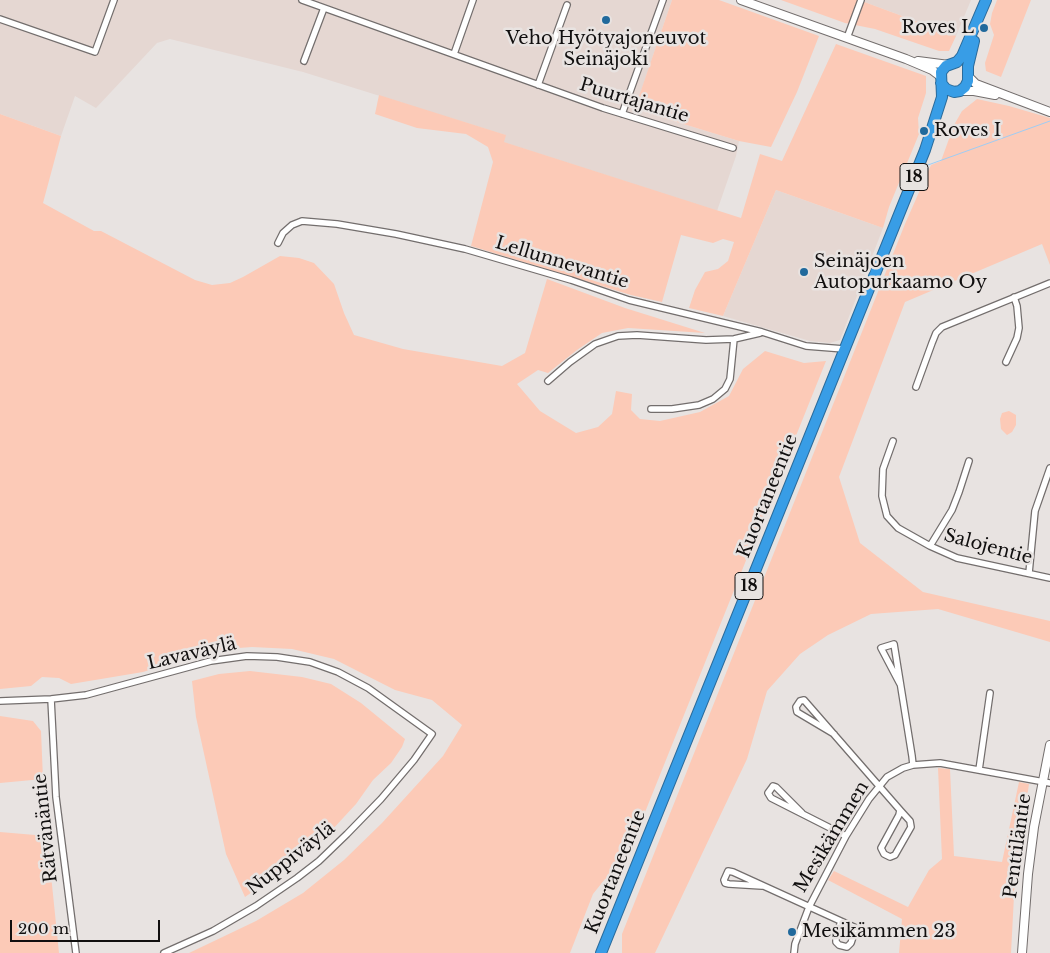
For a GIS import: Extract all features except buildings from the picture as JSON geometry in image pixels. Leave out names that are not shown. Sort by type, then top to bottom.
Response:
[{"type":"highway","name":"18","points":[[941,79],[943,69],[962,56],[986,0]]},
{"type":"highway","name":"18","points":[[957,91],[965,87],[969,76],[969,59],[978,18]]},
{"type":"highway","points":[[951,64],[961,65],[969,76]]},
{"type":"highway","points":[[941,79],[946,89],[957,91]]},
{"type":"highway","name":"Kuortaneentie","points":[[931,135],[942,98],[941,79]]},
{"type":"highway","name":"Kuortaneentie","points":[[601,953],[931,135],[949,98],[957,91]]},
{"type":"street","points":[[0,19],[95,52],[114,0]]},
{"type":"street","name":"Puurtajantie","points":[[302,0],[622,114],[733,148]]},
{"type":"street","points":[[454,54],[473,0]]},
{"type":"street","points":[[622,114],[662,0]]},
{"type":"street","points":[[741,0],[906,59],[932,70],[941,79]]},
{"type":"street","points":[[847,38],[862,0]]},
{"type":"street","points":[[538,85],[567,5]]},
{"type":"street","points":[[304,61],[324,8]]},
{"type":"street","points":[[906,59],[951,64]]},
{"type":"street","points":[[969,76],[974,83],[1050,112]]},
{"type":"street","points":[[957,91],[974,91],[1007,97]]},
{"type":"street","name":"Lellunnevantie","points":[[278,242],[283,233],[292,225],[302,221],[337,224],[396,234],[466,249],[629,300],[762,332],[806,346],[844,350]]},
{"type":"street","points":[[916,387],[932,342],[942,327],[1050,283]]},
{"type":"street","points":[[1006,362],[1017,338],[1019,328],[1018,311],[1014,297]]},
{"type":"street","points":[[548,381],[595,344],[618,336],[637,334],[706,340],[734,339],[762,332]]},
{"type":"street","points":[[652,409],[672,410],[698,405],[713,399],[725,389],[730,379],[734,339]]},
{"type":"street","name":"Salojentie","points":[[893,441],[883,469],[882,481],[884,507],[887,516],[898,528],[930,546],[958,558],[1050,578]]},
{"type":"street","points":[[930,546],[952,510],[960,492],[969,461]]},
{"type":"street","points":[[1029,573],[1035,511],[1050,468]]},
{"type":"street","points":[[900,684],[881,648],[894,644],[913,765]]},
{"type":"street","name":"Lavaväylä","points":[[0,701],[51,699],[86,694],[211,661],[247,656],[277,657],[310,662],[338,672],[368,688],[432,734]]},
{"type":"street","points":[[979,770],[990,693]]},
{"type":"street","name":"Rätvänäntie","points":[[51,699],[56,797],[76,953]]},
{"type":"street","points":[[834,734],[797,712],[796,707],[800,701],[804,700],[880,785],[910,821],[911,826],[895,855],[890,857],[884,854],[882,848],[900,810]]},
{"type":"street","name":"Nuppiväylä","points":[[164,953],[213,931],[256,906],[319,861],[347,834],[414,760],[432,734]]},
{"type":"street","name":"Penttiläntie","points":[[1022,953],[1028,874],[1046,782],[1050,745]]},
{"type":"street","name":"Mesikämmen","points":[[794,953],[795,944],[809,907],[846,836],[887,777],[913,765],[940,763],[1046,782]]},
{"type":"street","points":[[802,813],[773,786],[768,793],[771,798],[846,836]]},
{"type":"street","points":[[762,886],[729,884],[725,883],[724,880],[728,871],[733,872],[762,886],[841,921],[856,928],[852,942],[846,947],[836,942],[841,921]]},
{"type":"shaded area","points":[[0,0],[672,0],[637,103],[644,112],[739,141],[736,156],[717,211],[503,142],[505,135],[303,72],[170,39],[157,43],[96,108],[75,96],[61,136],[0,114]]},
{"type":"shaded area","points":[[672,0],[719,0],[819,36],[797,92],[771,147],[739,141],[644,112],[637,102]]},
{"type":"shaded area","points":[[781,0],[859,0],[956,36],[949,51],[939,51],[875,29],[845,23]]},
{"type":"shaded area","points":[[859,0],[971,0],[956,36]]},
{"type":"shaded area","points":[[997,0],[1031,0],[1001,77],[986,71],[985,63],[994,35],[990,24]]},
{"type":"shaded area","points":[[836,44],[926,76],[926,93],[918,118],[919,134],[889,207],[883,228],[776,190],[723,316],[689,308],[695,290],[705,272],[718,269],[728,261],[734,242],[723,239],[713,243],[681,235],[662,302],[631,295],[471,246],[493,162],[488,147],[466,134],[417,128],[375,114],[379,95],[506,135],[504,142],[741,218],[760,154],[782,161]]},
{"type":"shaded area","points":[[977,99],[1050,118],[1050,265],[1042,244],[905,302],[839,477],[860,543],[923,592],[1050,621],[1050,642],[938,609],[871,614],[828,635],[800,654],[767,691],[747,759],[655,953],[622,953],[622,934],[905,224],[931,165],[941,161],[954,125],[962,111]]},
{"type":"shaded area","points":[[0,114],[61,136],[43,203],[94,231],[101,231],[195,280],[212,285],[230,283],[280,256],[299,258],[314,263],[334,284],[354,335],[403,349],[502,366],[525,353],[547,279],[625,308],[705,333],[628,328],[602,333],[548,373],[538,370],[517,384],[540,411],[576,433],[598,427],[612,414],[616,391],[632,394],[631,410],[640,419],[660,421],[700,412],[729,396],[743,369],[765,351],[804,363],[826,361],[619,877],[605,879],[593,894],[570,953],[189,953],[256,921],[303,893],[344,860],[382,823],[443,756],[462,725],[432,700],[395,690],[334,659],[292,649],[252,647],[225,649],[198,655],[143,672],[71,684],[59,678],[42,677],[31,686],[0,689]]},
{"type":"shaded area","name":"Seinäjoen Autopurkaamo Oy","points":[[776,190],[883,228],[840,340],[830,343],[810,341],[723,316]]},
{"type":"shaded area","points":[[1009,411],[1016,415],[1016,425],[1012,432],[1007,435],[1001,429],[1000,419],[1002,413]]},
{"type":"shaded area","points":[[250,671],[302,677],[331,684],[361,703],[405,739],[391,763],[373,780],[356,804],[319,844],[308,850],[302,857],[245,897],[226,854],[196,717],[192,681],[219,674]]},
{"type":"shaded area","points":[[0,716],[33,721],[41,731],[43,779],[0,783]]},
{"type":"shaded area","points":[[938,768],[950,769],[954,856],[1002,862],[1019,782],[1029,784],[1015,877],[1011,953],[899,953],[902,919],[828,880],[834,871],[908,907],[929,870],[942,859]]},
{"type":"shaded area","points":[[0,832],[47,836],[59,953],[0,953]]},
{"type":"waterway","points":[[928,165],[1050,121]]},
{"type":"place","name":"Veho Hyötyajoneuvot Seinäjoki","points":[[606,20]]},
{"type":"place","name":"Roves L","points":[[984,28]]},
{"type":"place","name":"Roves I","points":[[924,131]]},
{"type":"place","name":"Seinäjoen Autopurkaamo Oy","points":[[804,272]]},
{"type":"place","name":"Mesikämmen 23","points":[[792,932]]}]
